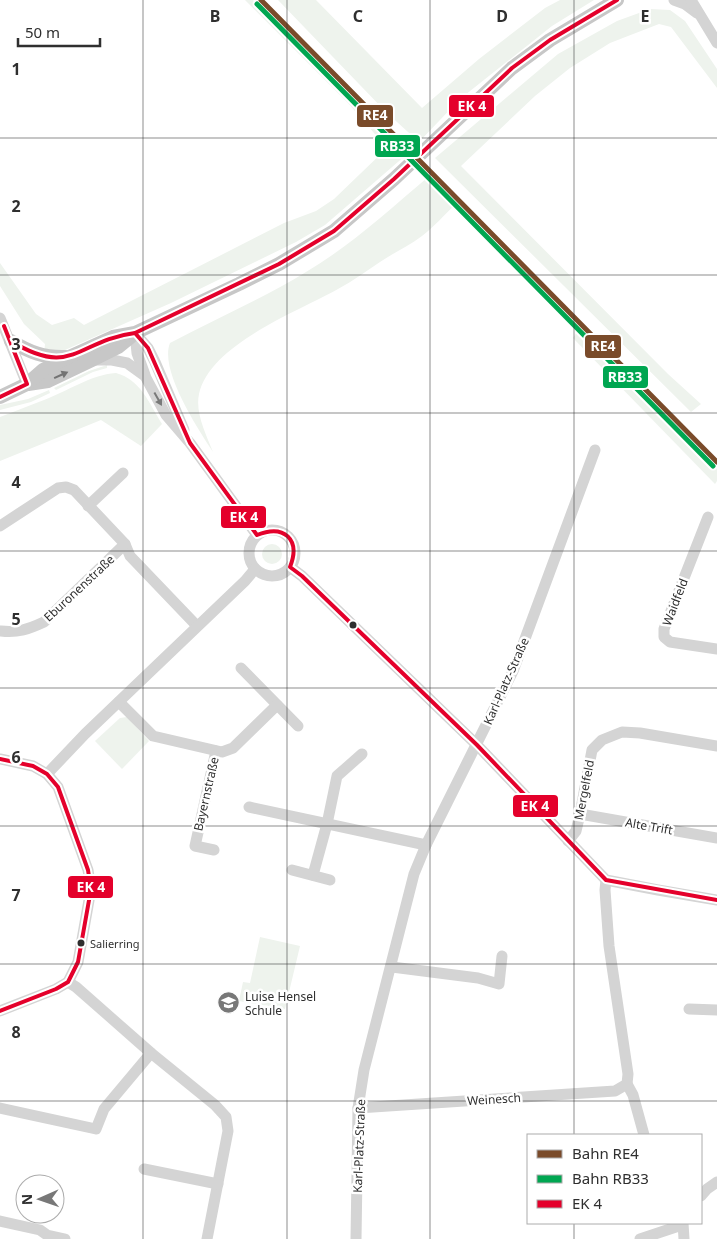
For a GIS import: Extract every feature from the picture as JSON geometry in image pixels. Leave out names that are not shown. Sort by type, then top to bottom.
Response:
[{"type":"main road","points":[[27,384],[48,381],[92,360],[118,347],[135,333],[279,264],[334,232],[394,179],[512,68],[550,40],[617,0]]},
{"type":"main road","points":[[0,397],[27,384],[43,370],[69,357],[113,337],[135,333]]},
{"type":"main road","points":[[11,341],[27,351],[40,356],[52,358],[69,357]]},
{"type":"street","points":[[674,0],[685,4],[700,16]]},
{"type":"street","points":[[691,0],[717,43]]},
{"type":"street","points":[[0,318],[27,384]]},
{"type":"street","points":[[135,333],[137,353],[145,376],[166,415],[190,443],[257,535]]},
{"type":"street","points":[[135,333],[148,348],[190,443]]},
{"type":"street","points":[[92,360],[112,360],[127,363],[145,376]]},
{"type":"street","name":"Karl-Platz-Straße","points":[[356,1239],[358,1108],[364,1070],[392,967],[414,874],[426,845],[513,671],[596,450]]},
{"type":"street","points":[[88,506],[123,473]]},
{"type":"street","name":"Eburonenstraße","points":[[0,526],[58,488],[66,487],[74,490],[125,544],[130,556],[197,626]]},
{"type":"street","name":"Waidfeld","points":[[708,516],[664,629],[664,637],[670,642],[717,649]]},
{"type":"street","points":[[271,530],[279,531],[289,537],[294,546],[295,554],[290,567],[284,573],[276,576],[268,576],[255,569],[249,555],[252,540],[257,535],[271,530]]},
{"type":"street","name":"Eburonenstraße","points":[[1,631],[14,632],[44,622],[125,544]]},
{"type":"street","points":[[290,567],[302,576],[476,745],[606,880],[717,900]]},
{"type":"street","points":[[47,774],[84,734],[245,581],[255,569]]},
{"type":"street","points":[[241,668],[298,726]]},
{"type":"street","name":"Bayernstraße","points":[[119,702],[153,736],[222,752],[234,748],[277,705]]},
{"type":"street","name":"Mergelfeld","points":[[568,841],[576,831],[592,750],[602,740],[622,732],[640,733],[717,746]]},
{"type":"street","name":"Bayernstraße","points":[[214,850],[195,846],[216,751]]},
{"type":"street","points":[[314,875],[337,776],[362,754]]},
{"type":"street","points":[[0,759],[33,766],[47,774],[58,787],[91,881],[89,908],[78,962],[68,982],[56,990],[0,1011]]},
{"type":"street","points":[[249,807],[426,845]]},
{"type":"street","name":"Alte Trift","points":[[580,814],[717,838]]},
{"type":"street","points":[[292,870],[330,880]]},
{"type":"street","points":[[606,880],[609,946],[628,1074],[627,1084],[633,1095],[644,1134]]},
{"type":"street","points":[[392,967],[478,978],[499,984],[502,956]]},
{"type":"street","points":[[68,982],[215,1105],[226,1117],[228,1131],[207,1239]]},
{"type":"street","points":[[689,1009],[717,1010]]},
{"type":"street","points":[[0,1108],[96,1130],[104,1109],[151,1053]]},
{"type":"street","name":"Weinesch","points":[[358,1108],[615,1092],[627,1084]]},
{"type":"street","points":[[144,1169],[218,1184]]},
{"type":"street","points":[[702,1195],[706,1189],[717,1182]]},
{"type":"street","points":[[0,1221],[40,1230],[47,1235],[65,1239]]},
{"type":"street","points":[[640,1239],[682,1224],[684,1239]]},
{"type":"shaded area","points":[[245,0],[253,0],[406,155],[325,225],[296,242],[171,303],[59,354],[44,354],[45,344],[24,324],[0,286],[0,263],[36,314],[52,325],[74,318],[84,325],[284,223],[316,211],[334,199],[387,148],[348,103]]},
{"type":"shaded area","points":[[278,0],[316,0],[422,108],[479,59],[545,8],[560,0],[594,0],[552,26],[460,99],[419,142],[386,112]]},
{"type":"shaded area","points":[[650,9],[670,10],[685,21],[717,69],[717,88],[671,27],[659,24],[610,43],[570,68],[535,96],[461,166],[668,374],[701,404],[691,412],[435,158],[558,54],[617,21]]},
{"type":"shaded area","points":[[427,178],[455,205],[431,229],[417,240],[344,286],[258,331],[220,360],[207,376],[198,401],[202,423],[213,452],[190,415],[175,383],[168,354],[170,343],[273,291],[322,262],[368,228]]},
{"type":"shaded area","points":[[578,330],[717,468],[717,481],[715,484],[573,338]]},
{"type":"shaded area","points":[[107,365],[107,368],[93,372],[56,390],[54,388],[89,371]]},
{"type":"shaded area","points":[[116,373],[132,381],[144,393],[162,424],[141,446],[101,420],[0,461],[0,417],[88,380]]},
{"type":"shaded area","points":[[49,390],[50,393],[31,402],[0,410],[0,405],[28,399]]},
{"type":"shaded area","points":[[268,544],[276,544],[282,550],[282,558],[276,564],[268,564],[262,558],[262,550]]},
{"type":"shaded area","points":[[127,717],[149,741],[122,769],[95,741],[120,718]]},
{"type":"shaded area","points":[[260,937],[300,946],[285,1009],[239,1001],[243,982],[250,983]]},
{"type":"rail line","name":"RE4","points":[[261,0],[717,462]]},
{"type":"rail line","name":"RB33","points":[[257,4],[713,466]]},
{"type":"transit line","points":[[11,341],[32,352],[48,357],[62,357],[74,354],[116,337],[135,333],[279,264],[334,231],[394,179],[512,68],[550,40],[617,0]]},
{"type":"transit line","points":[[0,397],[27,384],[4,326]]},
{"type":"transit line","points":[[135,333],[148,348],[190,443],[257,535],[275,531],[288,536],[292,542],[293,549],[290,567],[302,576],[477,745],[606,880],[717,900]]},
{"type":"transit line","points":[[0,759],[33,766],[47,774],[58,787],[88,870],[91,889],[78,962],[68,982],[56,989],[0,1011]]},
{"type":"place","name":"Salierring","points":[[81,943]]},
{"type":"place","name":"Luise Hensel Schule","points":[[229,1003]]}]
